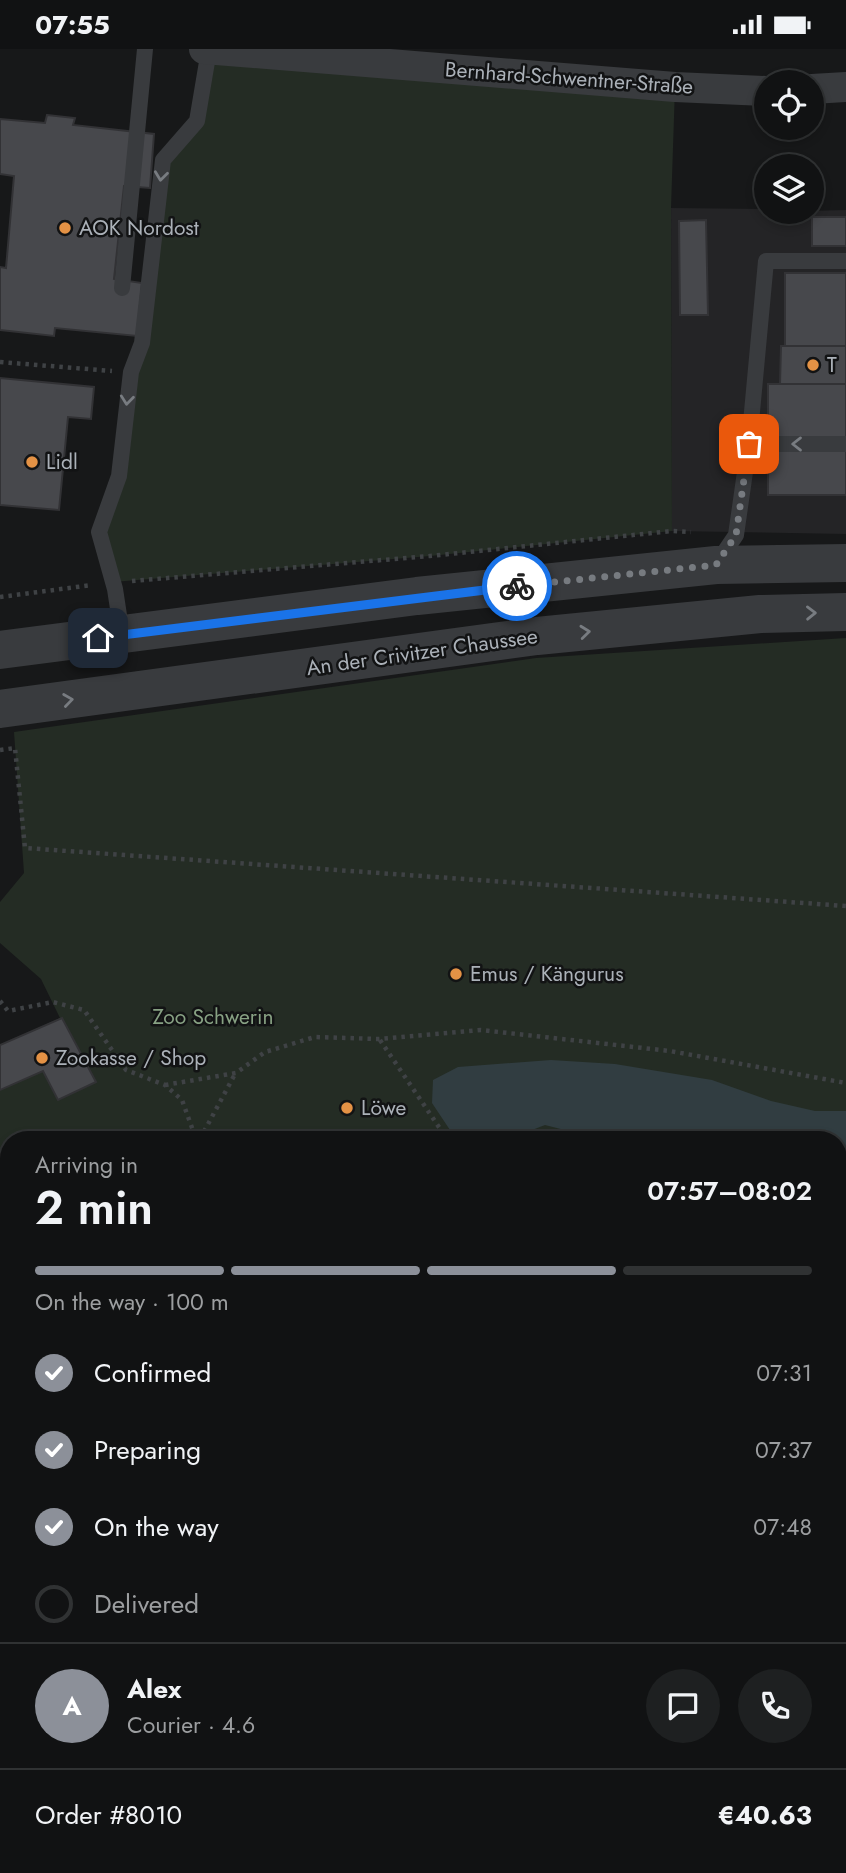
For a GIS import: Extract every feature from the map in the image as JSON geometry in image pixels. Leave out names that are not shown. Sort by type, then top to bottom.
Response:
[{"type":"street","name":"Bernhard-Schwentner-Straße","points":[[207,49],[675,87],[754,90]]},
{"type":"street","points":[[824,88],[846,87]]},
{"type":"street","points":[[0,650],[417,596],[726,550],[846,563]]},
{"type":"street","name":"An der Crivitzer Chaussee","points":[[0,709],[537,636],[760,614],[846,612]]},
{"type":"lane","points":[[122,288],[145,49]]},
{"type":"lane","points":[[122,635],[113,582],[99,532],[119,476],[131,372],[142,343],[163,160],[197,121],[207,49]]},
{"type":"lane","points":[[726,550],[749,444],[766,261],[846,261]]},
{"type":"lane","points":[[749,444],[846,444]]},
{"type":"path","points":[[0,362],[131,372]]},
{"type":"path","points":[[0,597],[113,582],[430,556],[673,531],[726,550]]},
{"type":"path","points":[[0,750],[15,748],[25,848],[846,906]]},
{"type":"path","points":[[0,1001],[8,1011],[53,1002],[84,1010],[126,1070],[164,1085],[182,1100],[195,1131]]},
{"type":"path","points":[[203,1131],[236,1073],[265,1052],[316,1037],[379,1039],[481,1030],[670,1051],[846,1083]]},
{"type":"path","points":[[379,1039],[442,1131]]},
{"type":"path","points":[[164,1085],[236,1073]]},
{"type":"shaded area","points":[[671,208],[754,209],[754,224],[824,224],[824,211],[846,210],[846,534],[672,531]]},
{"type":"shaded area","points":[[551,1060],[615,1064],[712,1080],[771,1101],[815,1111],[846,1111],[846,1131],[569,1131],[545,1125],[529,1131],[451,1131],[432,1103],[433,1080],[458,1067]]},
{"type":"green space","points":[[209,50],[675,87],[671,208],[672,531],[430,556],[113,582],[99,532],[119,476],[163,160],[197,121]]},
{"type":"green space","name":"Zoo Schwerin","points":[[846,638],[846,1131],[0,1131],[0,1045],[60,1018],[41,979],[0,943],[0,902],[24,873],[14,732],[536,658]]},
{"type":"building","name":"AOK Nordost","points":[[47,115],[75,118],[73,125],[154,134],[150,188],[124,186],[114,279],[142,283],[137,336],[55,328],[54,336],[0,330],[0,267],[6,268],[14,176],[0,174],[0,119],[45,123]]},
{"type":"building","points":[[824,217],[846,217],[846,246],[812,246],[812,224],[824,224]]},
{"type":"building","points":[[706,220],[708,315],[680,315],[679,221]]},
{"type":"building","points":[[785,273],[846,273],[846,346],[785,346]]},
{"type":"building","name":"T","points":[[781,346],[846,346],[846,384],[780,384]]},
{"type":"building","name":"Lidl","points":[[0,378],[94,387],[91,419],[68,417],[59,510],[0,505]]},
{"type":"building","points":[[768,384],[846,384],[846,495],[768,495]]},
{"type":"building","name":"Zookasse / Shop","points":[[62,1018],[96,1082],[58,1100],[43,1071],[0,1090],[0,1045]]},
{"type":"way so far","points":[[517,586],[716,565],[736,535],[749,444]]},
{"type":"place","name":"AOK Nordost","points":[[65,228]]},
{"type":"place","name":"T","points":[[813,365]]},
{"type":"place","name":"Lidl","points":[[32,462]]},
{"type":"place","name":"Emus / Kängurus","points":[[456,974]]},
{"type":"place","name":"Zookasse / Shop","points":[[42,1058]]},
{"type":"place","name":"Löwe","points":[[347,1108]]},
{"type":"route","points":[[98,638],[417,596],[517,586]]}]
